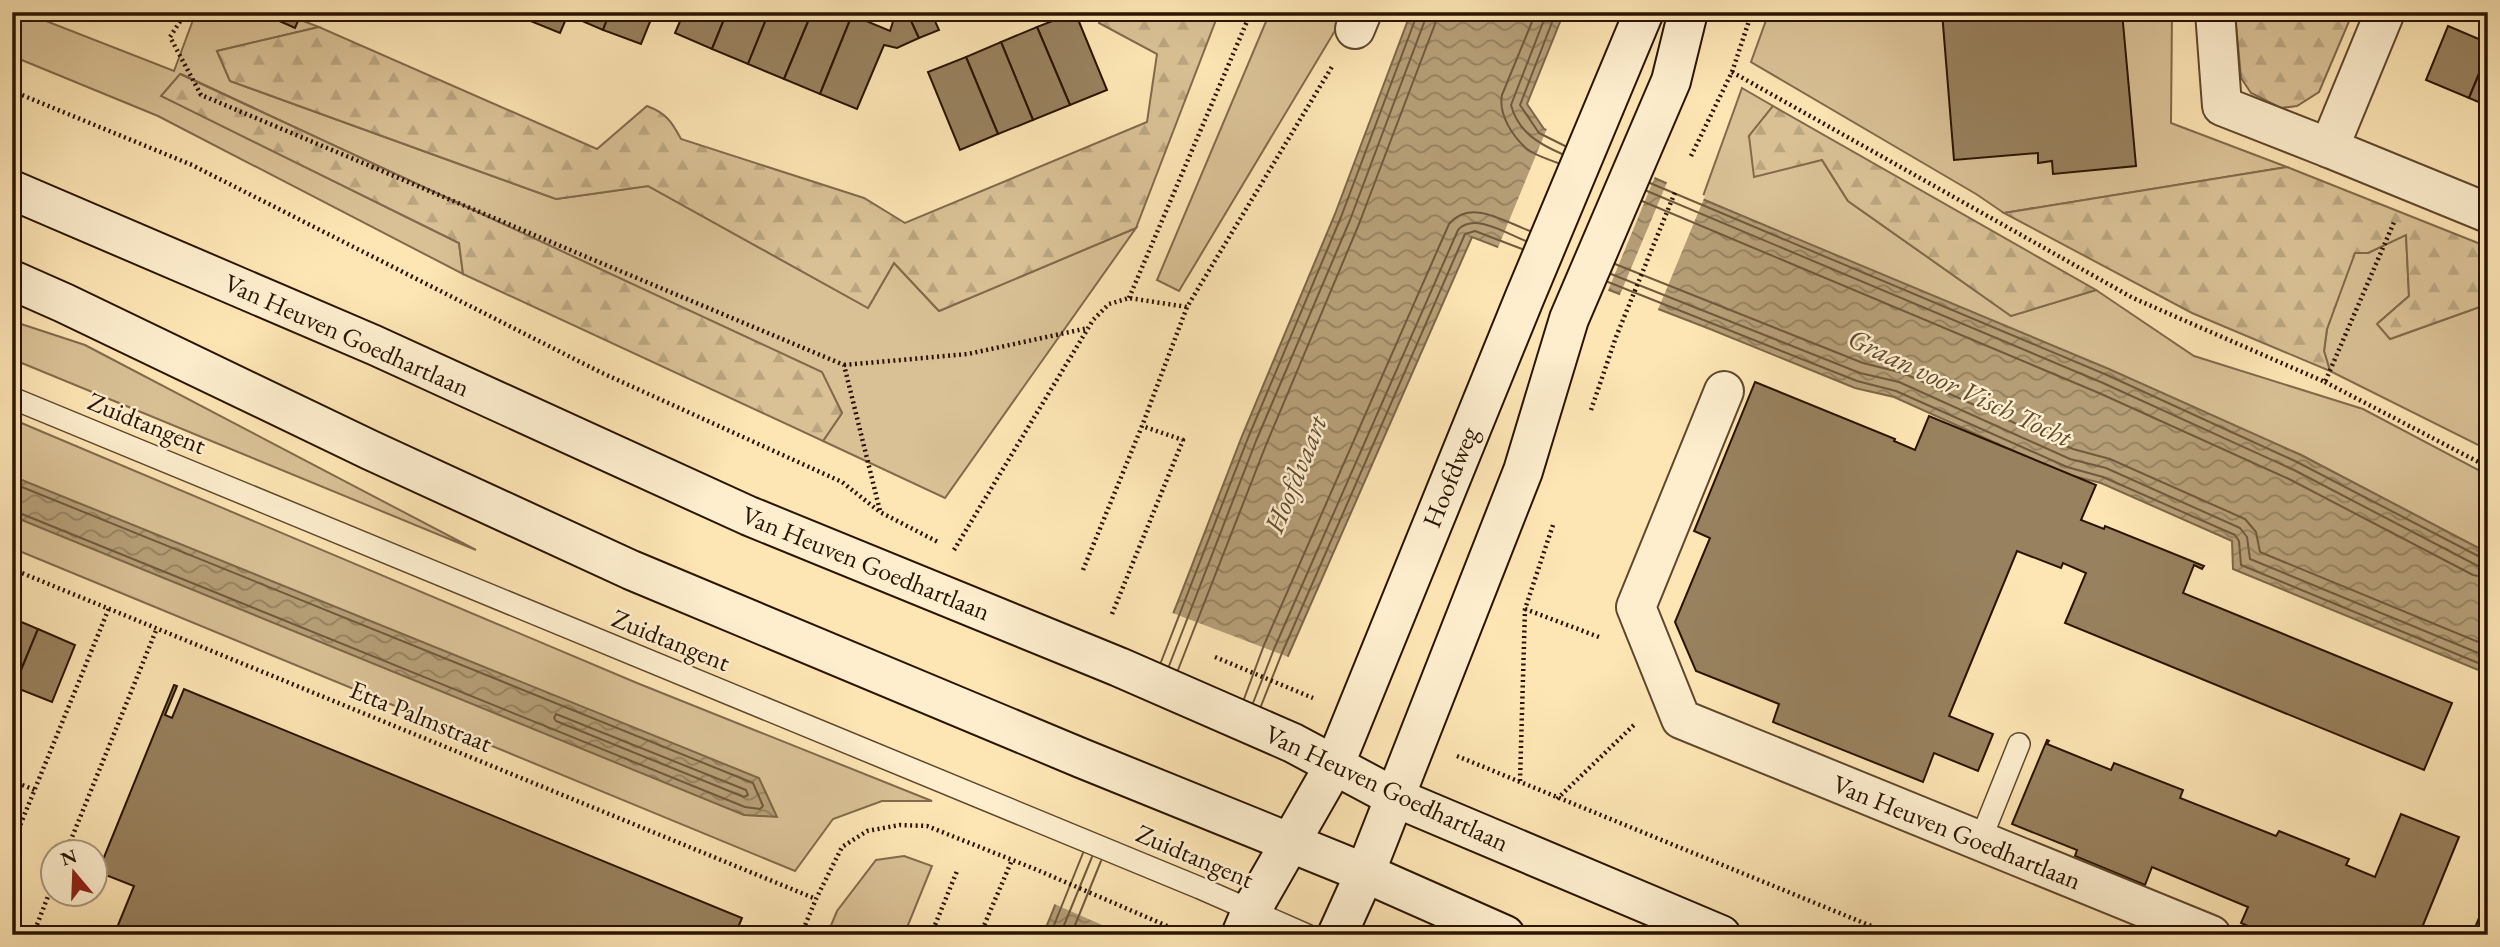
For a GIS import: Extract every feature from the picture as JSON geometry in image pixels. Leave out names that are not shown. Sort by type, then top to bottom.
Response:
[{"type":"main road","name":"Hoofdweg","points":[[1241,915],[1274,837],[1334,766],[1644,12]]},
{"type":"main road","points":[[1337,935],[1365,873],[1523,471],[1569,319],[1671,81],[1688,12]]},
{"type":"main road","points":[[2215,12],[2222,106],[2488,212]]},
{"type":"main road","points":[[2329,148],[2385,12]]},
{"type":"main road","name":"Van Heuven Goedhartlaan","points":[[12,190],[374,345],[749,516],[1119,667],[1293,743],[1394,797],[1721,935]]},
{"type":"main road","points":[[12,280],[631,570],[1365,873],[1505,935]]},
{"type":"main road","name":"Van Heuven Goedhartlaan","points":[[1724,391],[1636,607],[1681,719],[2211,935]]},
{"type":"lane","name":"Zuidtangent","points":[[12,398],[1052,827],[1241,915],[1307,935]]},
{"type":"lane","points":[[1980,841],[2019,744]]},
{"type":"path","points":[[186,12],[170,37],[201,95],[844,365],[968,354],[1089,327]]},
{"type":"path","points":[[1129,298],[1251,12]]},
{"type":"path","points":[[1688,161],[1732,72],[1752,12]]},
{"type":"path","points":[[1083,570],[1187,307],[1359,21]]},
{"type":"path","points":[[1732,72],[2133,298],[2325,382],[2488,467]]},
{"type":"path","name":"Van Heuven Goedhartlaan","points":[[12,91],[192,165],[600,372],[842,482],[880,512],[942,544]]},
{"type":"path","points":[[2325,382],[2412,181]]},
{"type":"path","points":[[1590,415],[1616,337],[1678,186]]},
{"type":"path","points":[[954,550],[1089,327],[1110,304],[1129,298],[1187,307]]},
{"type":"path","points":[[844,365],[880,512]]},
{"type":"path","points":[[1112,614],[1183,440],[1142,426]]},
{"type":"path","points":[[1555,518],[1525,609],[1520,781],[1557,799],[1893,935]]},
{"type":"path","name":"Etta Palmstraat","points":[[12,569],[816,899]]},
{"type":"path","points":[[12,845],[109,608]]},
{"type":"path","points":[[1525,609],[1662,674],[1557,799]]},
{"type":"path","points":[[72,838],[157,628]]},
{"type":"path","points":[[12,781],[35,790]]},
{"type":"path","points":[[801,935],[842,847],[867,831],[900,825],[927,826],[1012,859],[1188,935]]},
{"type":"path","points":[[980,935],[1012,859]]},
{"type":"path","points":[[931,935],[957,871]]},
{"type":"path","points":[[33,935],[43,908]]},
{"type":"green space","points":[[12,12],[23,12],[174,71],[196,12],[280,12],[319,27],[217,51],[230,81],[556,199],[648,186],[868,308],[894,263],[939,311],[1136,228],[945,498],[823,441],[842,413],[821,372],[181,74],[162,96],[459,243],[463,274],[158,116],[12,56]]},
{"type":"green space","points":[[1104,12],[1219,12],[1136,228],[939,311],[894,263],[868,308],[648,186],[556,199],[230,81],[217,51],[319,27],[597,149],[647,106],[668,119],[681,139],[864,198],[905,223],[1147,122],[1157,54],[1099,23]]},
{"type":"green space","points":[[1270,12],[1343,12],[1336,29],[1179,291],[1157,280]]},
{"type":"green space","points":[[1769,12],[2172,12],[2171,123],[2287,167],[2004,213],[1751,62]]},
{"type":"green space","points":[[2235,12],[2353,12],[2319,92],[2297,106],[2281,108],[2251,93],[2241,78]]},
{"type":"green space","points":[[180,74],[822,372],[842,413],[823,441],[463,274],[459,243],[161,96]]},
{"type":"green space","points":[[1742,88],[1773,106],[1749,136],[1822,160],[1848,201],[2011,316],[2096,290],[2194,356],[2363,409],[2488,475],[2488,553],[2301,455],[1702,199]]},
{"type":"green space","points":[[1773,106],[2096,290],[2011,316],[1848,201],[1822,160],[1754,177],[1749,136]]},
{"type":"green space","points":[[2287,167],[2488,247],[2488,304],[2390,339],[2377,324],[2409,296],[2406,235],[2368,253],[2355,253],[2327,329],[2324,351],[2330,371],[2192,313],[2004,213]]},
{"type":"green space","points":[[2406,234],[2409,296],[2378,323],[2390,339],[2488,304],[2488,450],[2330,371],[2324,351],[2327,329],[2354,253],[2368,253]]},
{"type":"green space","points":[[12,321],[85,345],[476,550],[12,359]]},
{"type":"green space","points":[[12,419],[637,683],[932,801],[882,801],[833,819],[795,871],[12,548]]},
{"type":"green space","points":[[904,856],[932,866],[904,935],[827,935],[837,911],[876,860]]},
{"type":"water","points":[[1411,12],[1564,12],[1527,104],[1544,129],[1702,199],[2109,369],[2301,455],[2488,553],[2488,674],[2233,569],[2232,541],[2101,483],[2065,474],[1894,397],[1855,388],[1472,237],[1288,656],[1181,935],[1043,935],[1242,436],[1335,214]]},
{"type":"water","points":[[12,476],[759,778],[777,817],[744,815],[12,516]]},
{"type":"pier","points":[[1548,126],[1656,174],[1607,293],[1497,250]]},
{"type":"pier","points":[[1668,180],[1705,196],[1657,312],[1619,297]]},
{"type":"pier","points":[[1170,612],[1291,658],[1185,935],[1125,935],[1052,903]]},
{"type":"building","points":[[259,12],[302,12],[295,28]]},
{"type":"building","points":[[525,12],[569,12],[560,33],[523,18]]},
{"type":"building","points":[[569,12],[610,12],[603,30],[568,15]]},
{"type":"building","points":[[610,12],[654,12],[641,44],[603,30]]},
{"type":"building","points":[[684,12],[727,12],[712,49],[675,33]]},
{"type":"building","points":[[727,12],[769,12],[748,64],[712,49]]},
{"type":"building","points":[[769,12],[812,12],[784,79],[748,64]]},
{"type":"building","points":[[812,12],[844,12],[852,15],[820,94],[784,79]]},
{"type":"building","points":[[896,12],[907,12],[919,38],[897,48],[884,45],[857,109],[820,94],[852,15],[890,31]]},
{"type":"building","points":[[907,12],[931,12],[939,30],[919,38]]},
{"type":"building","points":[[1075,12],[1107,90],[1070,105],[1037,27]]},
{"type":"building","points":[[1942,12],[2122,12],[2136,166],[2053,174],[2052,161],[2038,163],[2038,153],[1954,160]]},
{"type":"building","points":[[2448,26],[2488,43],[2488,52],[2469,98],[2426,80]]},
{"type":"building","points":[[1037,27],[1070,105],[1033,120],[1001,42]]},
{"type":"building","points":[[1001,42],[1033,120],[998,134],[966,57]]},
{"type":"building","points":[[2488,52],[2488,106],[2469,98]]},
{"type":"building","points":[[966,57],[998,134],[960,150],[928,72]]},
{"type":"building","points":[[1755,382],[1895,439],[1894,441],[1915,450],[1929,416],[2096,485],[2081,520],[2104,529],[2105,526],[2204,566],[2202,569],[2194,565],[2183,593],[2452,703],[2424,770],[2065,623],[2086,573],[2063,563],[2061,568],[2017,551],[1949,716],[1993,734],[1978,771],[1934,753],[1923,782],[1773,722],[1779,704],[1696,671],[1675,622],[1710,538],[1694,531]]},
{"type":"building","points":[[12,618],[38,629],[14,687],[12,686]]},
{"type":"building","points":[[38,629],[75,645],[52,702],[14,687]]},
{"type":"building","points":[[174,685],[177,686],[165,715],[172,718],[184,689],[742,918],[735,935],[114,935],[134,886],[108,876],[108,847]]},
{"type":"building","points":[[2047,740],[2047,744],[2111,770],[2114,763],[2183,790],[2180,798],[2276,836],[2279,831],[2349,859],[2346,865],[2375,877],[2401,814],[2459,837],[2419,935],[2268,935],[2241,923],[2248,907],[2152,867],[2145,885],[2075,856],[2077,850],[2012,824]]},
{"type":"building","points":[[2488,896],[2488,935],[2472,935]]},
{"type":"water label","name":"Graan voor Visch Tocht","points":[[1960,387]]},
{"type":"water label","name":"Hoofdvaart","points":[[1295,474]]}]
